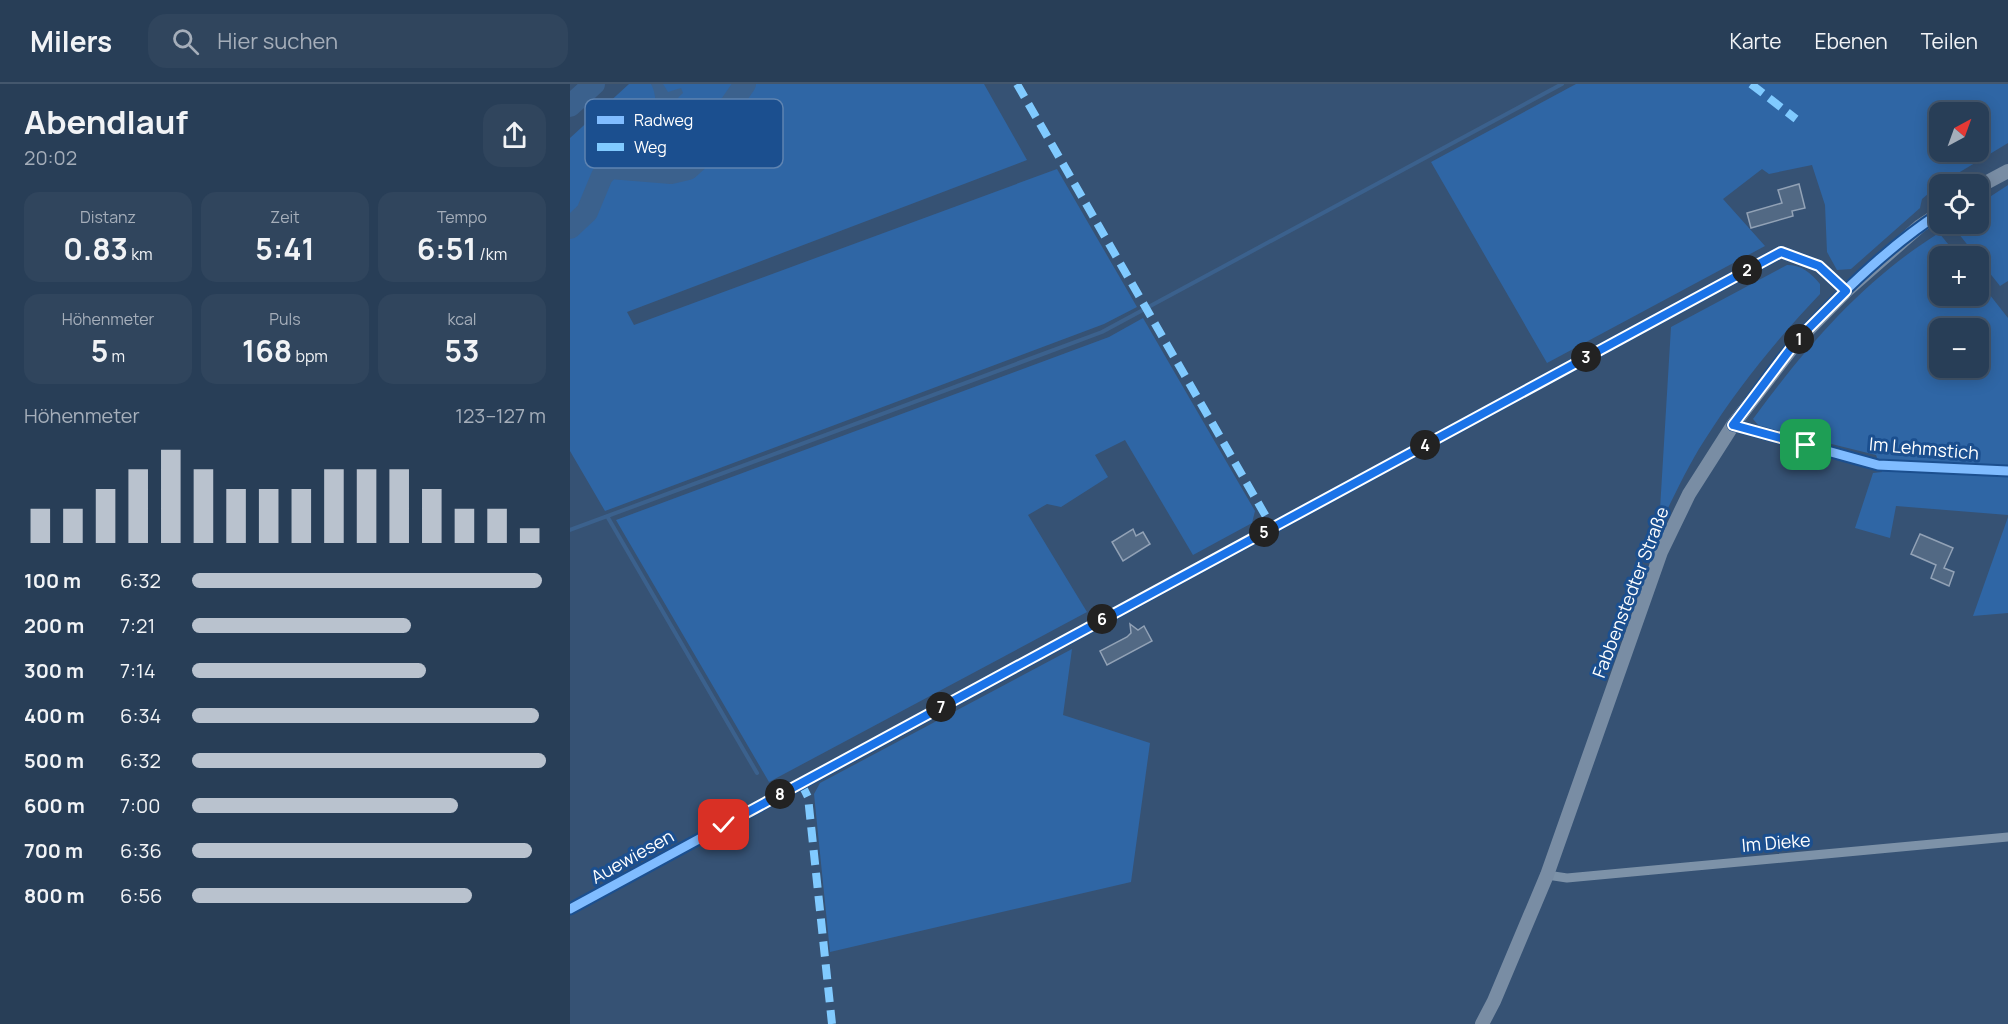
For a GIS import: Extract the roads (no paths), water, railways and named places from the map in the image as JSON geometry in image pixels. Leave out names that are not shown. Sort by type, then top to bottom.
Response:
[{"type":"street","points":[[1989,181],[2008,171]]},
{"type":"street","name":"Fabbenstedter Straße","points":[[1482,1024],[1494,1001],[1547,875],[1661,552],[1689,494],[1733,425],[1798,339],[1846,291],[1929,220]]},
{"type":"street","name":"Auewiesen","points":[[570,909],[1781,252],[1819,266],[1846,291]]},
{"type":"street","name":"Im Lehmstich","points":[[1733,425],[1878,465],[2008,471]]},
{"type":"street","name":"Im Dieke","points":[[1547,875],[1567,878],[2008,837]]},
{"type":"waterway","points":[[570,106],[594,84]]},
{"type":"waterway","points":[[735,99],[745,84]]},
{"type":"waterway","points":[[570,530],[1102,332],[1562,84]]},
{"type":"waterway","points":[[570,228],[587,212],[602,176],[610,168]]},
{"type":"waterway","points":[[610,168],[671,173],[689,168]]},
{"type":"waterway","points":[[607,516],[757,773]]}]
